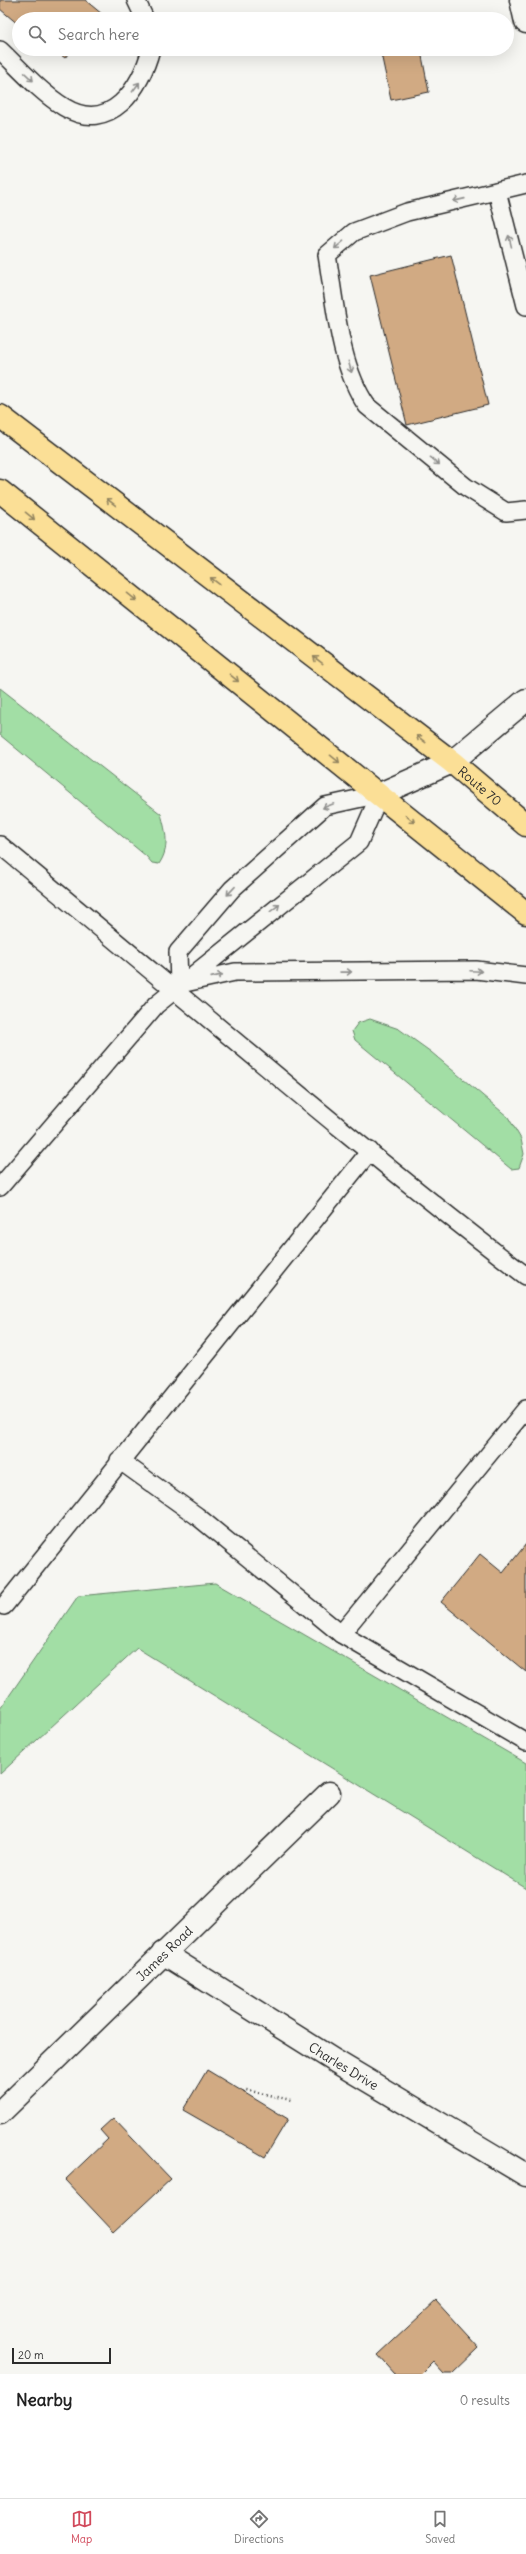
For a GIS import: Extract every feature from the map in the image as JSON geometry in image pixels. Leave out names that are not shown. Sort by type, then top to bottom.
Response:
[{"type":"highway","name":"Route 70","points":[[0,416],[452,762],[526,825]]},
{"type":"highway","points":[[0,491],[380,794],[526,913]]},
{"type":"street","points":[[520,0],[526,22]]},
{"type":"street","points":[[380,794],[452,762],[526,700]]},
{"type":"street","name":"James Road","points":[[0,2113],[329,1793]]},
{"type":"street","name":"Charles Drive","points":[[163,1953],[335,2061],[526,2175]]},
{"type":"lane","points":[[136,0],[142,12]]},
{"type":"lane","points":[[0,50],[65,107],[85,115],[99,114],[122,105],[141,80],[149,56]]},
{"type":"lane","points":[[526,184],[407,212],[354,232],[327,255],[340,330],[356,390],[367,406],[466,487],[506,512],[526,510]]},
{"type":"lane","points":[[497,191],[526,306]]},
{"type":"lane","points":[[176,988],[178,952],[232,889],[325,806],[380,794]]},
{"type":"lane","points":[[0,1187],[156,1005],[359,842],[380,794]]},
{"type":"lane","points":[[0,845],[176,988],[444,1213],[526,1276]]},
{"type":"lane","points":[[176,988],[235,972],[476,970],[526,976]]},
{"type":"lane","points":[[1,1605],[370,1151]]},
{"type":"lane","points":[[341,1634],[526,1409]]},
{"type":"lane","points":[[119,1460],[197,1516],[341,1634],[526,1742]]},
{"type":"path","points":[[244,2093],[246,2090],[291,2100]]},
{"type":"green space","points":[[0,688],[161,814],[166,846],[165,852],[159,864],[152,863],[146,856],[0,735]]},
{"type":"green space","points":[[370,1019],[399,1029],[431,1052],[508,1117],[521,1139],[524,1154],[519,1168],[511,1169],[355,1040],[352,1031],[358,1023]]},
{"type":"green space","points":[[215,1583],[526,1763],[526,1888],[137,1648],[0,1774],[0,1709],[78,1596]]},
{"type":"building","points":[[0,0],[85,0],[100,12],[12,12],[12,19],[0,9]]},
{"type":"building","points":[[382,56],[422,56],[429,92],[391,100]]},
{"type":"building","points":[[451,255],[488,405],[407,425],[370,275]]},
{"type":"building","points":[[526,1544],[526,1672],[441,1602],[480,1554],[503,1573]]},
{"type":"building","points":[[207,2070],[288,2119],[265,2157],[183,2110]]},
{"type":"building","points":[[113,2118],[171,2179],[114,2232],[65,2180],[108,2139],[100,2130]]},
{"type":"building","points":[[436,2301],[479,2348],[452,2374],[444,2374],[433,2362],[421,2374],[395,2374],[378,2355]]}]
